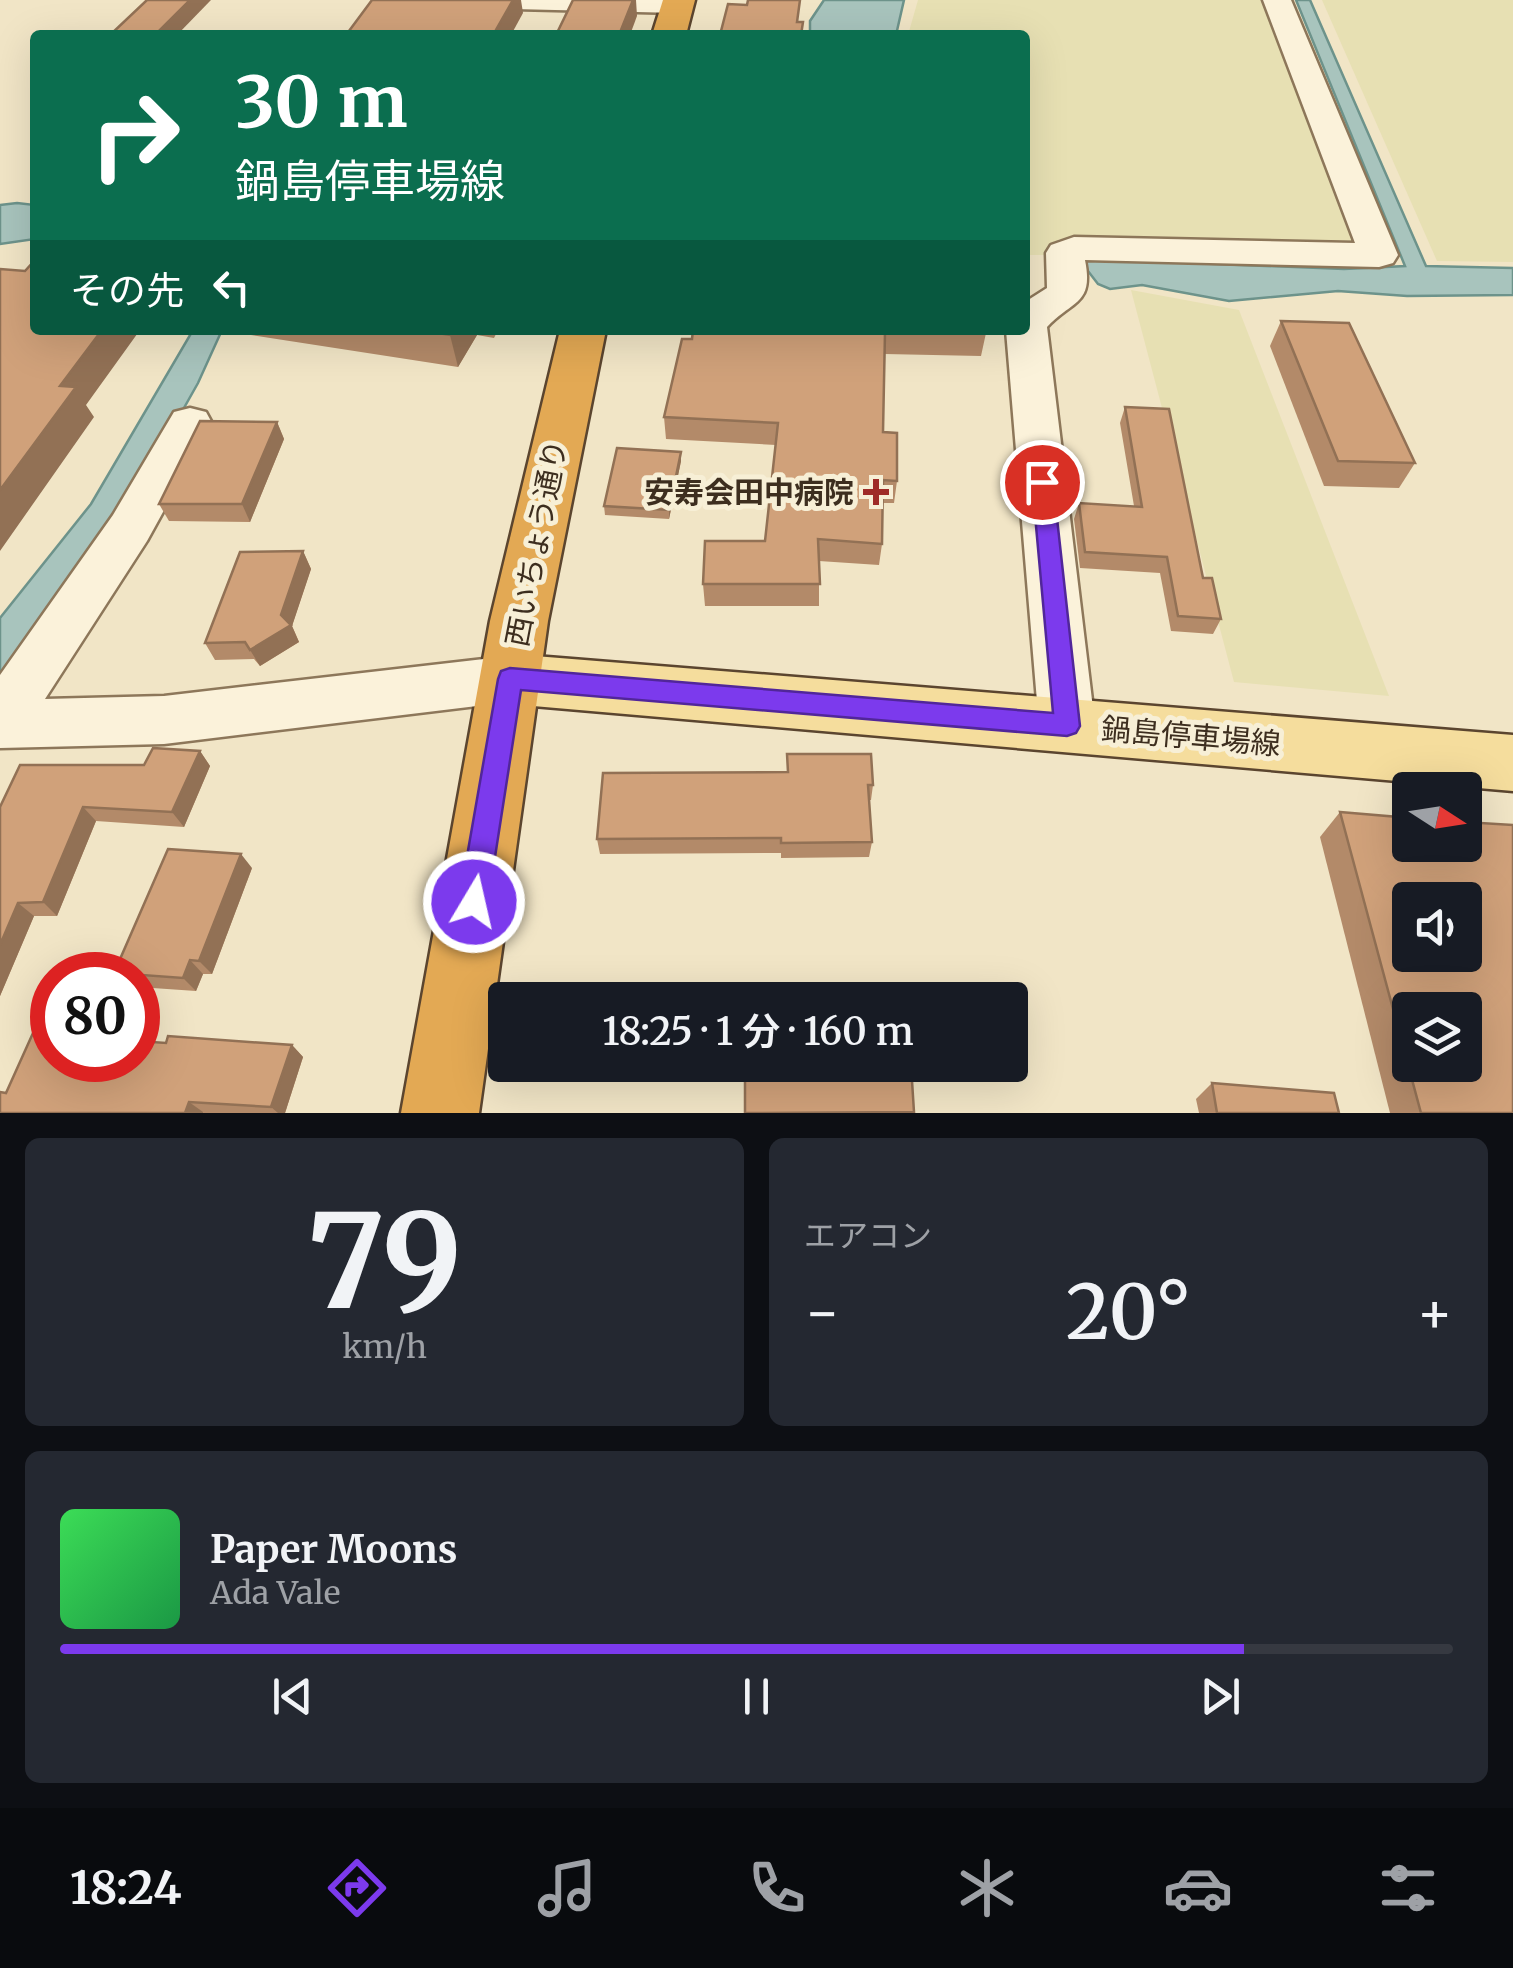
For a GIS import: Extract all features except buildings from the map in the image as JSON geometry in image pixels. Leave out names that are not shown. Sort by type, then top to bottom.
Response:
[{"type":"highway","name":"西いちょう通り","points":[[440,1113],[510,679],[556,434],[582,335]]},
{"type":"main road","name":"鍋島停車場線","points":[[510,679],[1513,763]]},
{"type":"street","points":[[514,0],[675,13]]},
{"type":"street","points":[[1030,319],[1036,311],[1067,294],[1072,284],[1065,253],[1074,248],[1379,255],[1278,0]]},
{"type":"street","points":[[1027,335],[1067,726]]},
{"type":"street","points":[[0,722],[130,528],[190,423]]},
{"type":"street","points":[[0,722],[164,720],[510,679]]},
{"type":"shaded area","points":[[918,0],[1268,0],[1364,248],[1059,239],[1052,255],[1030,255],[1030,30],[909,30]]},
{"type":"shaded area","points":[[1322,0],[1513,0],[1513,262],[1437,261]]},
{"type":"shaded area","points":[[1131,290],[1239,310],[1389,696],[1234,682]]},
{"type":"water","points":[[824,0],[904,0],[897,30],[810,30],[810,21]]},
{"type":"water","points":[[1296,0],[1310,0],[1426,266],[1513,268],[1513,295],[1407,296],[1338,291],[1229,301],[1142,285],[1110,289],[1098,284],[1081,262],[1090,259],[1344,269],[1405,266]]},
{"type":"water","points":[[30,204],[30,240],[0,244],[0,205]]},
{"type":"water","points":[[190,335],[220,335],[198,383],[118,525],[0,680],[0,618],[91,504]]},
{"type":"place","name":"安寿会田中病院","points":[[876,492]]},
{"type":"route","points":[[474,902],[510,679],[1067,726],[1042,482]]}]
